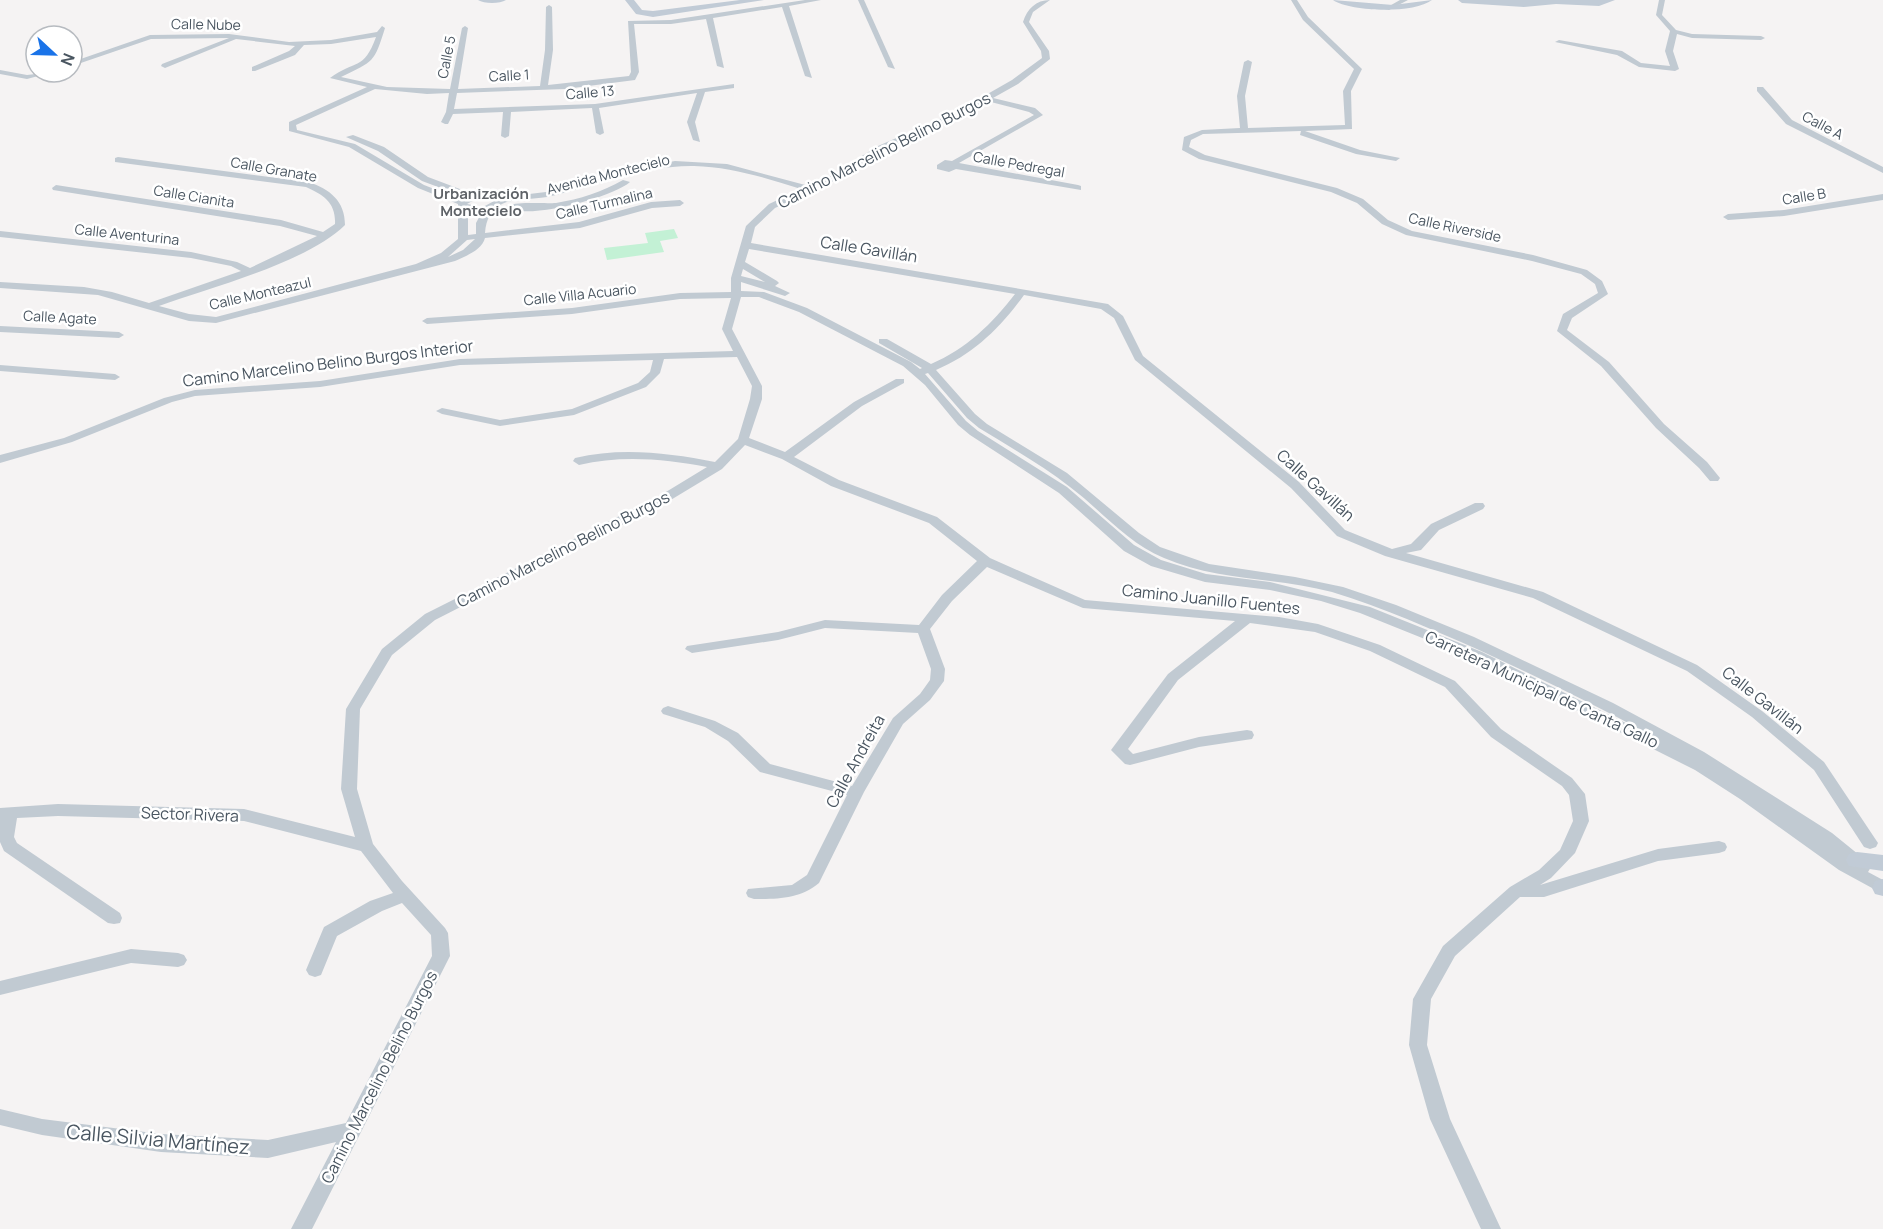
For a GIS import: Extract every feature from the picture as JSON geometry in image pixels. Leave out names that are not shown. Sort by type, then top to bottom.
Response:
[{"type":"street","points":[[482,0],[502,0]]},
{"type":"street","points":[[628,0],[639,12],[653,14],[760,0]]},
{"type":"street","points":[[721,66],[709,17],[818,0]]},
{"type":"street","points":[[861,0],[892,67]]},
{"type":"street","name":"Camino Marcelino Belino Burgos","points":[[301,1229],[441,956],[439,933],[366,846],[350,789],[353,709],[387,652],[430,617],[665,498],[718,466],[743,440],[756,399],[757,386],[727,329],[736,303],[740,263],[751,226],[772,206],[809,189],[881,148],[987,99],[1032,71],[1046,59],[1045,51],[1026,22],[1030,11],[1047,0]]},
{"type":"street","name":"Calle Riverside","points":[[1294,0],[1299,12],[1345,52],[1358,69],[1347,91],[1349,127],[1192,135],[1187,139],[1185,148],[1202,157],[1315,183],[1347,194],[1360,201],[1385,222],[1409,233],[1533,258],[1584,272],[1599,283],[1603,294],[1567,316],[1562,331],[1605,364],[1660,426],[1714,478]]},
{"type":"street","points":[[1337,0],[1387,9],[1407,9],[1428,0]]},
{"type":"street","points":[[1387,9],[1405,0]]},
{"type":"street","points":[[1462,0],[1524,4],[1556,1],[1599,3],[1611,0]]},
{"type":"street","points":[[1662,0],[1659,15],[1674,31],[1692,36],[1761,38]]},
{"type":"street","points":[[785,5],[809,76]]},
{"type":"street","points":[[544,87],[549,50],[549,7]]},
{"type":"street","name":"Calle 1","points":[[387,89],[453,91],[589,85],[632,78],[635,72],[630,22],[671,22],[709,17]]},
{"type":"street","name":"Calle 5","points":[[445,122],[450,112],[464,46],[465,28]]},
{"type":"street","name":"Calle Nube","points":[[84,60],[150,37],[240,36],[301,44],[381,31],[374,55],[363,64],[334,78],[375,86]]},
{"type":"street","points":[[1558,42],[1619,53],[1639,65],[1675,69],[1669,51],[1674,31]]},
{"type":"street","points":[[165,66],[240,36]]},
{"type":"street","points":[[255,69],[292,53],[301,44]]},
{"type":"street","points":[[1245,131],[1239,113],[1240,90],[1248,62]]},
{"type":"street","points":[[0,72],[24,76]]},
{"type":"street","points":[[387,89],[375,86],[292,124],[293,131],[352,145],[412,184],[442,198],[463,205],[495,205]]},
{"type":"street","name":"Calle 13","points":[[450,112],[595,106],[731,86]]},
{"type":"street","points":[[387,89],[307,127],[368,142],[425,179],[471,196],[488,194],[495,205]]},
{"type":"street","name":"Calle A","points":[[1760,89],[1789,122],[1883,170]]},
{"type":"street","points":[[697,141],[691,122],[702,90]]},
{"type":"street","name":"Calle Pedregal","points":[[987,99],[1032,110],[1039,115],[955,165],[1074,190],[1087,182]]},
{"type":"street","points":[[595,106],[600,134]]},
{"type":"street","points":[[505,136],[507,111]]},
{"type":"street","points":[[1298,130],[1359,152],[1396,158]]},
{"type":"street","name":"Calle Granate","points":[[118,160],[308,185],[325,192],[338,201],[340,225],[326,236]]},
{"type":"street","name":"Avenida Montecielo","points":[[495,205],[557,194],[646,169],[688,164],[734,167],[809,189]]},
{"type":"street","name":"Avenida Montecielo","points":[[495,205],[531,208],[567,203],[615,188],[626,182],[676,171],[715,171],[735,174],[798,194]]},
{"type":"street","name":"Calle Cianita","points":[[56,188],[281,223],[326,236]]},
{"type":"street","points":[[463,238],[463,205],[471,196]]},
{"type":"street","name":"Calle B","points":[[1728,217],[1775,214],[1883,197]]},
{"type":"street","name":"Calle Turmalina","points":[[463,238],[580,225],[651,205],[680,203]]},
{"type":"street","points":[[481,237],[481,223],[495,205]]},
{"type":"street","name":"Calle Aventurina","points":[[0,234],[191,255],[224,262],[249,271]]},
{"type":"street","points":[[152,305],[249,271],[326,236]]},
{"type":"street","name":"Calle Monteazul","points":[[0,285],[59,288],[111,295],[152,305],[187,318],[216,320],[461,256],[473,249],[481,237]]},
{"type":"street","name":"Calle Monteazul","points":[[419,266],[456,248],[463,238]]},
{"type":"street","name":"Calle Gavillán","points":[[744,245],[1104,306],[1118,316],[1139,358],[1295,485],[1341,533],[1390,553],[1538,595],[1692,668],[1757,714],[1819,766],[1863,852]]},
{"type":"street","name":"Carretera Municipal de Canta Gallo","points":[[740,263],[793,301],[920,368],[983,426],[1071,482],[1137,539],[1164,554],[1213,569],[1278,577],[1331,588],[1372,600],[1480,645],[1643,723],[1863,852],[1883,888]]},
{"type":"street","name":"Carretera Municipal de Canta Gallo","points":[[736,285],[760,294],[793,301]]},
{"type":"street","name":"Calle Villa Acuario","points":[[427,321],[572,311],[680,296],[736,285]]},
{"type":"street","points":[[920,368],[978,343],[997,324],[1015,291]]},
{"type":"street","name":"Calle Agate","points":[[0,329],[119,335]]},
{"type":"street","name":"Camino Marcelino Belino Burgos Interior","points":[[0,459],[68,440],[168,400],[195,393],[320,384],[460,362],[742,354]]},
{"type":"street","points":[[442,411],[500,423],[574,412],[642,385],[655,373],[659,357]]},
{"type":"street","points":[[0,368],[115,377]]},
{"type":"street","name":"Carretera Municipal de Canta Gallo","points":[[920,368],[962,423],[974,433],[1063,490],[1122,542],[1156,563],[1205,578],[1270,586],[1324,598],[1365,610],[1477,655],[1700,766],[1845,866],[1883,888]]},
{"type":"street","points":[[786,456],[858,404],[900,381]]},
{"type":"street","name":"Camino Juanillo Fuentes","points":[[743,440],[786,456],[835,483],[933,520],[985,561],[1083,604],[1245,620],[1279,621],[1318,628],[1407,662],[1450,684],[1496,733],[1567,782],[1577,794],[1581,814],[1581,821],[1567,853],[1545,874],[1516,891],[1449,951],[1422,999],[1418,1045],[1440,1119],[1491,1229]]},
{"type":"street","points":[[579,461],[594,457],[618,456],[718,466]]},
{"type":"street","points":[[1390,553],[1416,547],[1435,527],[1479,506]]},
{"type":"street","points":[[692,649],[778,636],[825,624],[923,629],[947,598],[985,561]]},
{"type":"street","points":[[1245,620],[1173,677],[1119,750],[1130,760],[1199,742],[1247,735]]},
{"type":"street","name":"Calle Andreíta","points":[[754,893],[795,891],[804,888],[813,879],[856,792],[898,721],[925,697],[937,681],[938,669],[923,629]]},
{"type":"street","points":[[668,711],[710,724],[733,737],[765,768],[856,792]]},
{"type":"street","name":"Sector Rivera","points":[[5,814],[58,810],[244,815],[366,846]]},
{"type":"street","points":[[0,833],[5,814]]},
{"type":"street","points":[[5,814],[6,837],[10,847],[114,918]]},
{"type":"street","points":[[1516,891],[1544,891],[1658,855],[1719,847]]},
{"type":"street","points":[[1863,852],[1883,863]]},
{"type":"street","points":[[315,970],[330,932],[376,906],[405,895]]},
{"type":"street","points":[[0,988],[131,956],[178,960]]},
{"type":"street","name":"Calle Silvia Martínez","points":[[0,1117],[42,1127],[161,1143],[268,1149],[351,1130]]},
{"type":"green space","points":[[674,229],[678,238],[660,241],[664,252],[607,260],[604,248],[648,243],[645,233]]},
{"type":"district","name":"Urbanización Montecielo","points":[[481,202]]}]
